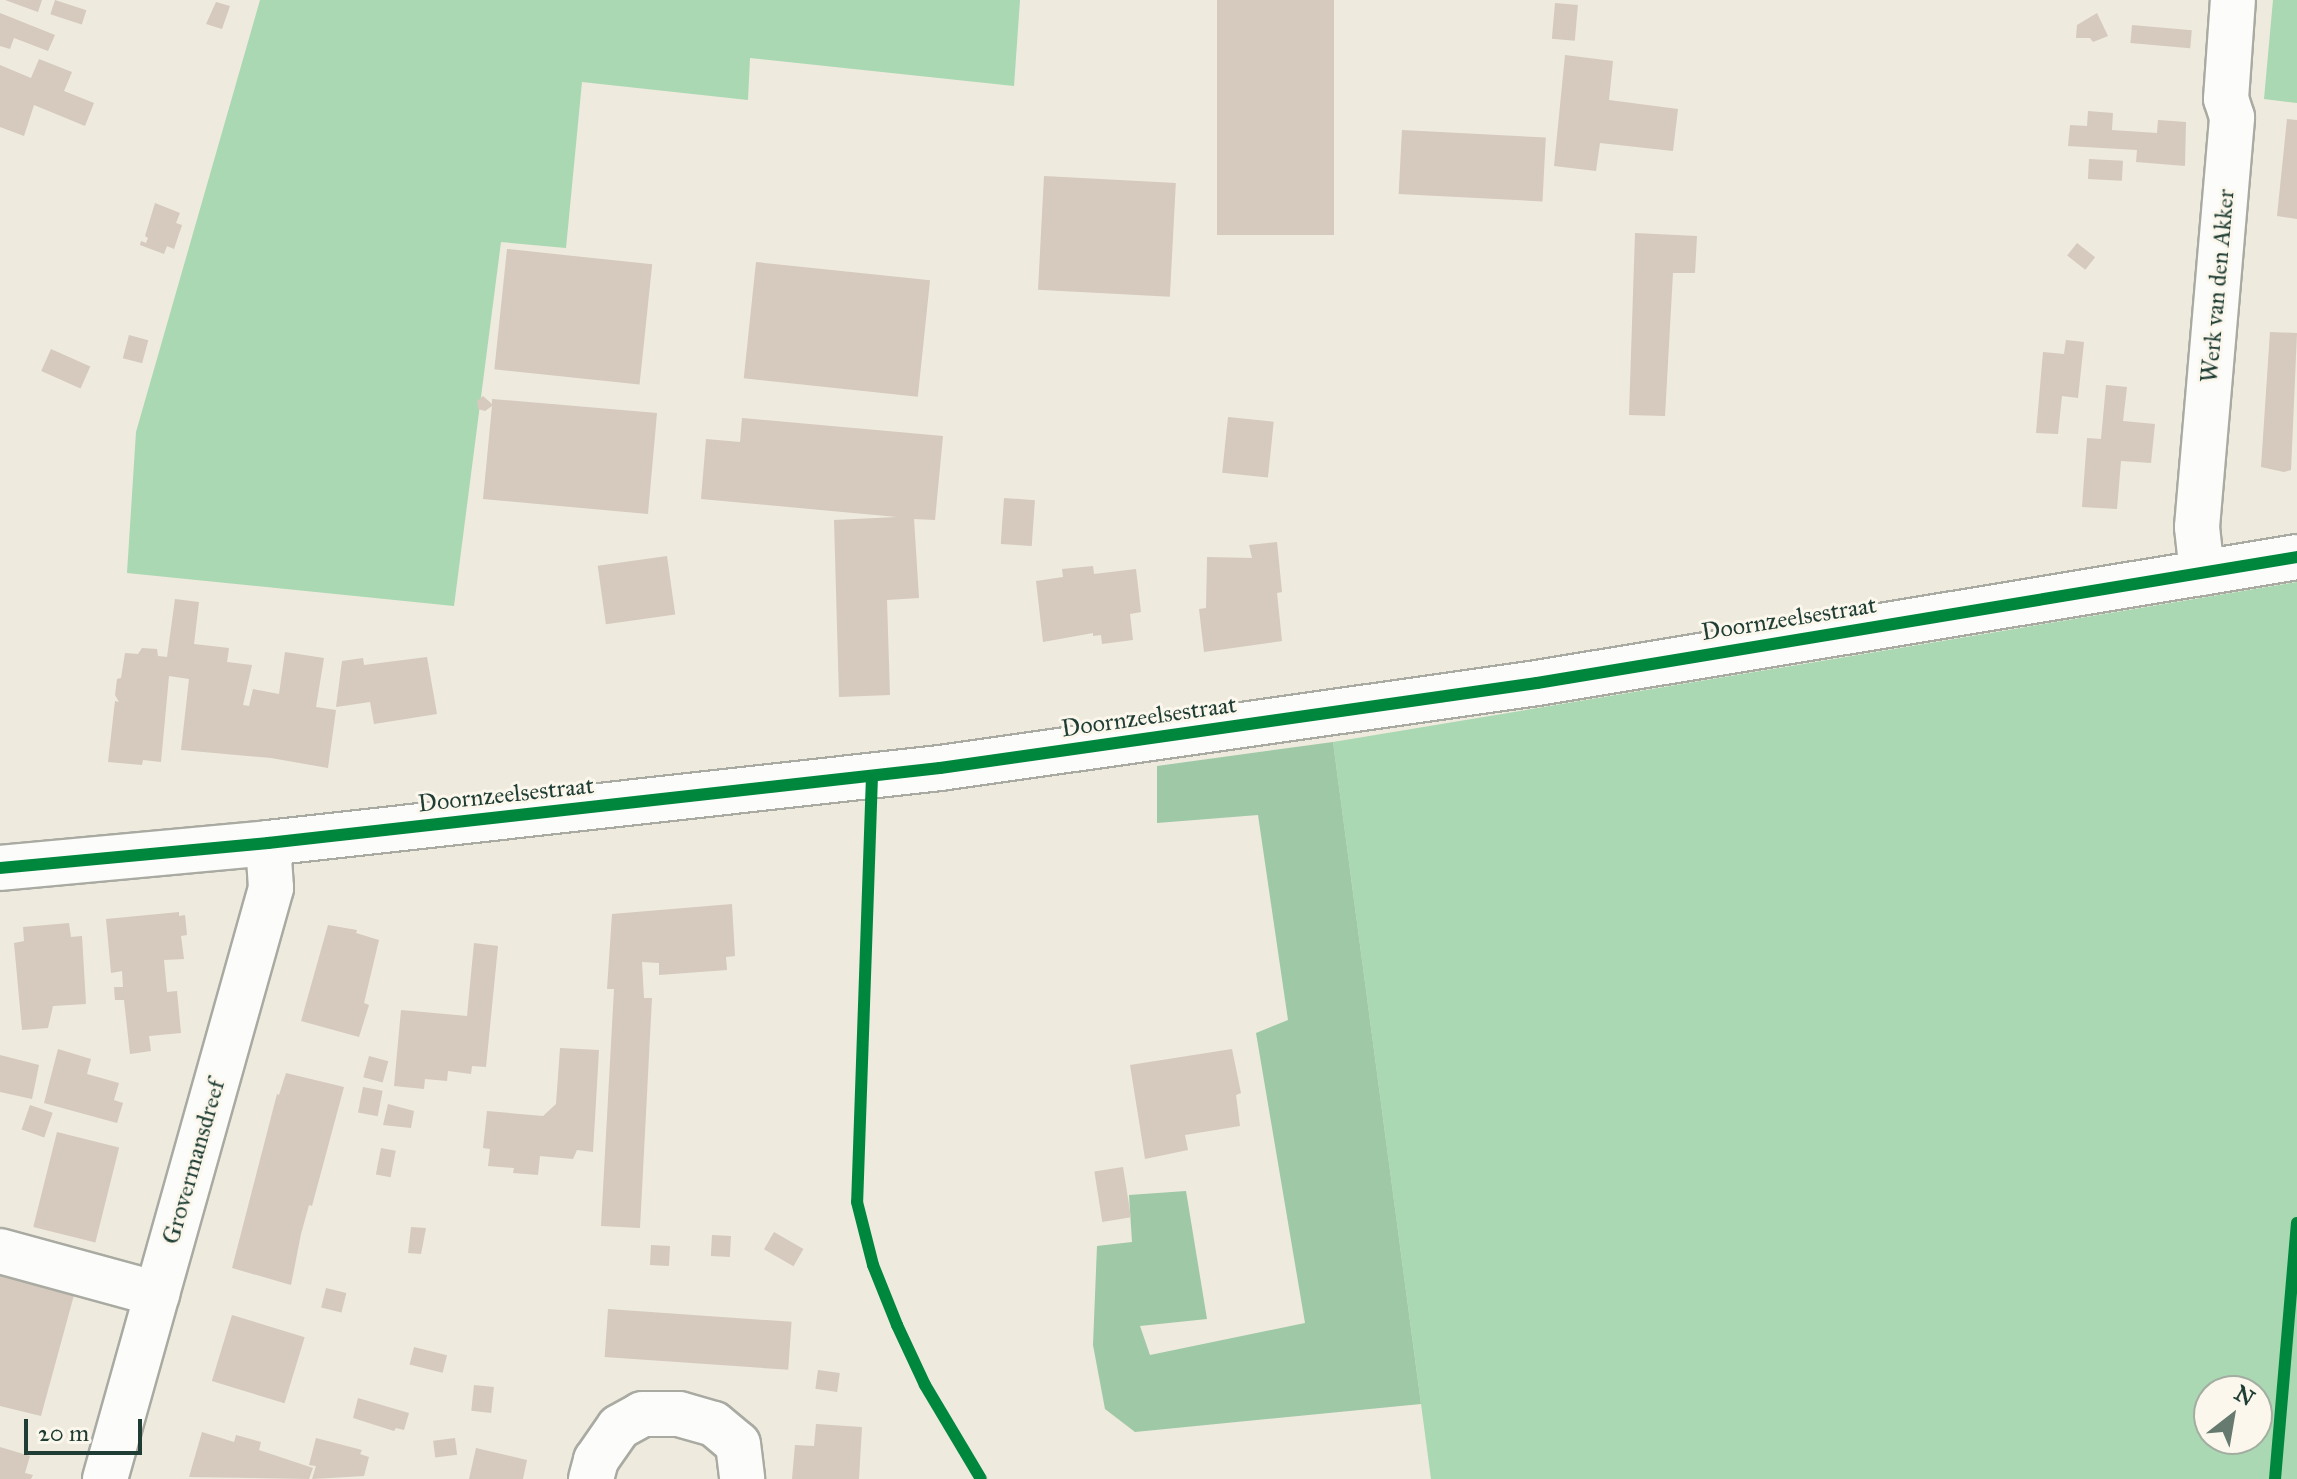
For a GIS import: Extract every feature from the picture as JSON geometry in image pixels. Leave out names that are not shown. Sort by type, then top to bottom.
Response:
[{"type":"main road","name":"Werk van den Akker","points":[[2202,573],[2197,527],[2232,117],[2226,99],[2233,0]]},
{"type":"main road","name":"Doornzeelsestraat","points":[[0,868],[268,843],[886,775],[1311,717],[2297,557]]},
{"type":"main road","name":"Grovermansdreef","points":[[105,1479],[271,888],[268,843]]},
{"type":"main road","points":[[0,1251],[157,1294]]},
{"type":"main road","points":[[591,1479],[596,1460],[619,1427],[642,1414],[679,1414],[714,1424],[738,1444],[742,1479]]},
{"type":"green space","points":[[260,0],[1020,0],[1014,86],[750,58],[748,100],[582,82],[566,248],[501,242],[454,606],[127,573],[136,432]]},
{"type":"green space","points":[[2273,0],[2297,0],[2297,103],[2264,99]]},
{"type":"green space","points":[[2297,582],[2297,1479],[1431,1479],[1333,742]]},
{"type":"green space","points":[[1333,742],[1421,1404],[1135,1432],[1105,1409],[1093,1345],[1097,1246],[1132,1242],[1129,1195],[1186,1191],[1207,1319],[1140,1326],[1150,1355],[1305,1323],[1256,1033],[1288,1020],[1258,815],[1157,823],[1157,766]]},
{"type":"building","points":[[5,0],[42,0],[38,12]]},
{"type":"building","points":[[55,0],[86,10],[82,24],[50,14]]},
{"type":"building","points":[[1217,0],[1334,0],[1334,235],[1217,235]]},
{"type":"building","points":[[216,2],[230,6],[222,29],[206,24]]},
{"type":"building","points":[[1555,3],[1578,5],[1575,41],[1552,39]]},
{"type":"building","points":[[0,13],[55,35],[48,51],[14,38],[10,49],[0,46]]},
{"type":"building","points":[[2097,13],[2108,36],[2093,42],[2090,38],[2076,38],[2077,25]]},
{"type":"building","points":[[2132,25],[2192,30],[2190,48],[2130,43]]},
{"type":"building","points":[[1565,55],[1613,61],[1609,100],[1678,109],[1673,151],[1600,143],[1596,171],[1554,166]]},
{"type":"building","points":[[39,59],[72,72],[64,91],[94,103],[85,126],[34,105],[24,136],[0,127],[0,65],[31,78]]},
{"type":"building","points":[[2088,111],[2113,113],[2112,130],[2157,133],[2158,120],[2186,122],[2185,166],[2136,162],[2137,150],[2068,146],[2070,125],[2087,126]]},
{"type":"building","points":[[2287,119],[2297,120],[2297,219],[2277,216]]},
{"type":"building","points":[[1402,130],[1546,138],[1542,201],[1399,194]]},
{"type":"building","points":[[2089,159],[2123,161],[2122,181],[2088,179]]},
{"type":"building","points":[[1044,176],[1176,183],[1170,297],[1038,290]]},
{"type":"building","points":[[155,203],[180,213],[176,223],[182,225],[174,249],[167,246],[164,254],[140,245],[141,241],[146,243],[148,238],[145,236]]},
{"type":"building","points":[[1635,233],[1697,236],[1695,273],[1673,273],[1665,416],[1629,415]]},
{"type":"building","points":[[2077,243],[2095,257],[2085,270],[2067,256]]},
{"type":"building","points":[[507,249],[652,264],[640,385],[494,369]]},
{"type":"building","points":[[756,262],[930,280],[918,397],[744,378]]},
{"type":"building","points":[[2270,332],[2297,333],[2291,470],[2284,472],[2261,467]]},
{"type":"building","points":[[129,335],[148,340],[142,363],[123,358]]},
{"type":"building","points":[[2066,340],[2084,342],[2078,398],[2062,396],[2058,434],[2036,433],[2043,352],[2064,354]]},
{"type":"building","points":[[51,349],[90,366],[81,388],[41,371]]},
{"type":"building","points":[[2106,385],[2127,387],[2123,421],[2155,424],[2151,463],[2121,461],[2117,509],[2082,507],[2087,438],[2101,439]]},
{"type":"building","points":[[483,396],[492,404],[492,399],[657,413],[648,514],[483,499],[492,406],[485,411],[478,409],[477,401]]},
{"type":"building","points":[[1228,417],[1274,422],[1268,478],[1222,473]]},
{"type":"building","points":[[742,418],[943,436],[935,520],[914,519],[919,598],[887,600],[890,695],[839,697],[834,520],[897,517],[701,499],[706,439],[740,442]]},
{"type":"building","points":[[1004,498],[1035,500],[1032,546],[1001,544]]},
{"type":"building","points":[[1277,542],[1282,592],[1277,593],[1282,641],[1204,652],[1199,609],[1206,608],[1207,557],[1252,558],[1249,545]]},
{"type":"building","points":[[667,556],[675,614],[606,624],[598,566]]},
{"type":"building","points":[[1093,566],[1094,574],[1136,569],[1141,612],[1130,614],[1133,640],[1102,644],[1101,635],[1093,636],[1093,633],[1043,642],[1036,581],[1063,577],[1062,569]]},
{"type":"building","points":[[175,599],[199,602],[194,644],[229,648],[227,662],[252,665],[243,705],[249,706],[253,689],[279,694],[285,652],[324,658],[316,707],[336,710],[328,768],[271,758],[181,750],[189,679],[169,676],[161,762],[143,760],[142,765],[108,762],[115,701],[119,702],[115,695],[117,679],[121,678],[125,653],[138,654],[142,648],[157,649],[158,656],[167,657]]},
{"type":"building","points":[[427,657],[437,714],[374,724],[370,702],[336,707],[342,661],[363,658],[364,665]]},
{"type":"building","points":[[732,904],[735,956],[726,957],[727,970],[659,975],[659,963],[642,962],[644,998],[652,998],[640,1228],[601,1226],[614,989],[607,989],[612,914]]},
{"type":"building","points":[[179,912],[179,916],[185,915],[187,935],[181,936],[184,959],[164,960],[167,992],[177,991],[181,1033],[149,1036],[151,1051],[130,1054],[124,1000],[115,1000],[114,987],[123,987],[122,971],[111,973],[106,919]]},
{"type":"building","points":[[69,923],[71,937],[82,936],[86,1004],[53,1006],[48,1028],[22,1030],[14,943],[24,941],[23,927]]},
{"type":"building","points":[[328,925],[357,930],[356,933],[379,940],[364,1003],[369,1005],[359,1037],[301,1021]]},
{"type":"building","points":[[474,943],[498,946],[486,1067],[472,1066],[471,1074],[448,1071],[447,1081],[425,1079],[424,1089],[394,1086],[401,1010],[467,1016]]},
{"type":"building","points":[[560,1048],[599,1050],[593,1152],[577,1150],[573,1159],[540,1156],[538,1175],[513,1173],[514,1168],[488,1166],[490,1149],[483,1148],[487,1111],[543,1116],[556,1104]]},
{"type":"building","points":[[58,1049],[91,1059],[87,1074],[119,1083],[114,1100],[123,1103],[117,1123],[44,1103]]},
{"type":"building","points":[[1232,1049],[1241,1093],[1236,1095],[1240,1126],[1185,1135],[1188,1150],[1145,1159],[1130,1065]]},
{"type":"building","points":[[0,1055],[39,1065],[32,1099],[0,1092]]},
{"type":"building","points":[[369,1056],[388,1061],[383,1082],[363,1077]]},
{"type":"building","points":[[286,1073],[344,1087],[312,1206],[309,1205],[301,1234],[291,1285],[232,1268],[277,1094]]},
{"type":"building","points":[[363,1087],[383,1091],[378,1116],[358,1113]]},
{"type":"building","points":[[388,1104],[414,1111],[411,1128],[383,1125]]},
{"type":"building","points":[[30,1105],[53,1113],[44,1137],[22,1130]]},
{"type":"building","points":[[57,1132],[119,1147],[95,1243],[33,1227]]},
{"type":"building","points":[[381,1148],[396,1151],[391,1177],[376,1175]]},
{"type":"building","points":[[1123,1167],[1131,1217],[1102,1222],[1094,1172]]},
{"type":"building","points":[[411,1227],[426,1228],[421,1254],[408,1253]]},
{"type":"building","points":[[774,1232],[803,1249],[793,1266],[764,1249]]},
{"type":"building","points":[[712,1235],[731,1236],[730,1257],[711,1256]]},
{"type":"building","points":[[651,1245],[670,1246],[669,1266],[650,1265]]},
{"type":"building","points":[[0,1264],[77,1284],[41,1416],[0,1406]]},
{"type":"building","points":[[326,1288],[346,1293],[342,1312],[321,1307]]},
{"type":"building","points":[[608,1309],[792,1322],[788,1370],[605,1357]]},
{"type":"building","points":[[232,1315],[305,1337],[285,1403],[212,1381]]},
{"type":"building","points":[[414,1347],[447,1355],[443,1373],[410,1364]]},
{"type":"building","points":[[818,1370],[840,1373],[837,1392],[815,1389]]},
{"type":"building","points":[[474,1385],[494,1387],[491,1413],[471,1411]]},
{"type":"building","points":[[358,1398],[409,1413],[404,1430],[396,1428],[394,1431],[353,1418]]},
{"type":"building","points":[[816,1424],[862,1427],[859,1479],[792,1479],[795,1445],[814,1446]]},
{"type":"building","points":[[202,1432],[234,1442],[236,1435],[261,1442],[259,1450],[313,1468],[309,1479],[189,1477]]},
{"type":"building","points":[[316,1438],[362,1450],[360,1454],[369,1457],[364,1476],[312,1479],[316,1466],[309,1465]]},
{"type":"building","points":[[455,1438],[457,1455],[435,1458],[433,1441]]},
{"type":"building","points":[[0,1447],[30,1456],[25,1473],[33,1475],[31,1479],[0,1479]]},
{"type":"building","points":[[476,1448],[527,1460],[523,1479],[469,1479]]},
{"type":"cycle path","points":[[0,868],[268,843],[940,768],[1537,683],[2297,557]]},
{"type":"cycle path","points":[[872,776],[857,1202],[873,1265],[897,1325],[925,1385],[981,1479]]},
{"type":"cycle path","points":[[2275,1479],[2297,1223]]}]
